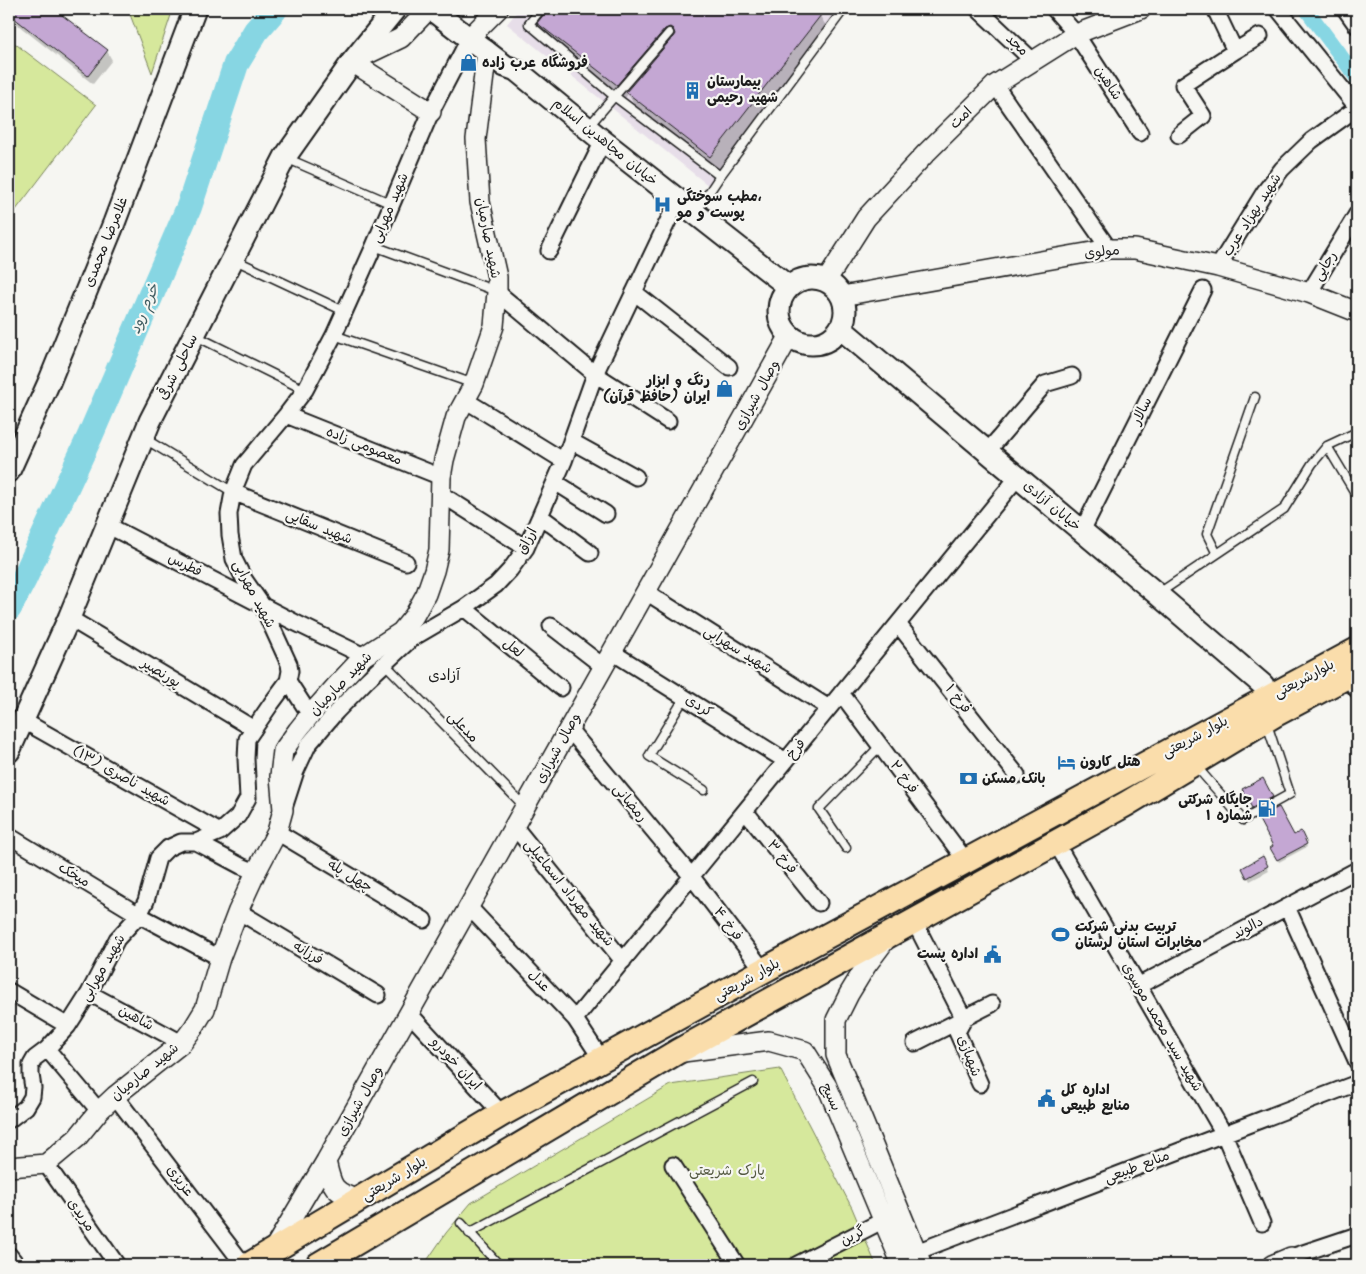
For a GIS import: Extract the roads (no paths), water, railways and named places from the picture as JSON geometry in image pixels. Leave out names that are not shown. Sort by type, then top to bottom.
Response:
[{"type":"main road","name":"غلامرضا محمدی","points":[[9,471],[50,380],[114,223],[195,9]]},
{"type":"main road","name":"ساحلی شرقی","points":[[9,751],[69,618],[150,421],[285,157],[352,62],[394,9]]},
{"type":"main road","name":"خیابان مجاهدین اسلام","points":[[441,12],[472,35],[512,59],[516,70]]},
{"type":"main road","name":"خیابان مجاهدین اسلام","points":[[472,35],[486,52],[505,66],[516,70],[694,214],[789,287]]},
{"type":"main road","points":[[806,278],[817,278],[826,281],[835,287],[842,296],[845,307],[844,318],[840,328],[832,337],[822,342],[811,344],[800,341],[790,335],[783,327],[780,317],[782,296],[797,281],[806,278]]},
{"type":"main road","name":"خیابان آزادی","points":[[840,328],[1263,685]]},
{"type":"main road","points":[[1185,755],[1217,713],[1357,632]]},
{"type":"main road","name":"بلوارشریعتی","points":[[1264,714],[1357,650]]},
{"type":"main road","points":[[1264,714],[1315,705],[1357,683]]},
{"type":"main road","name":"بلوارشریعتی","points":[[1300,702],[1357,683]]},
{"type":"main road","name":"بلوار شریعتی","points":[[249,1265],[502,1114],[966,861],[1185,755],[1264,714],[1300,702]]},
{"type":"main road","name":"بلوار شریعتی","points":[[318,1265],[677,1052],[1126,804],[1185,755]]},
{"type":"street","points":[[472,35],[498,9]]},
{"type":"street","name":"مجد","points":[[978,9],[1034,61]]},
{"type":"street","name":"شاهین","points":[[1054,9],[1076,34],[1140,133]]},
{"type":"street","name":"امت","points":[[826,281],[866,218],[927,152],[995,85],[1076,34],[1141,9]]},
{"type":"street","points":[[1215,9],[1235,51]]},
{"type":"street","points":[[1278,9],[1357,107]]},
{"type":"street","points":[[1345,9],[1357,26]]},
{"type":"street","points":[[352,62],[401,38],[441,12]]},
{"type":"street","name":"شهید مهرابی","points":[[9,1120],[26,1107],[32,1097],[31,1065],[35,1058],[68,1026],[90,993],[117,939],[138,915],[146,901],[158,858],[168,848],[180,842],[196,842],[220,832],[238,816],[248,798],[247,739],[288,681],[290,671],[289,664],[262,605],[244,579],[234,559],[230,535],[232,492],[244,465],[305,390],[334,335],[431,112],[472,35]]},
{"type":"street","points":[[1179,136],[1204,116],[1183,85],[1260,36]]},
{"type":"street","name":"شهید صارمیان","points":[[46,1164],[77,1138],[99,1111],[115,1096],[182,1043],[194,1026],[205,1009],[220,958],[238,911],[276,832],[283,810],[280,776],[284,751],[310,715],[364,656],[401,632],[414,616],[426,594],[439,550],[441,486],[444,460],[456,417],[470,392],[494,326],[498,292],[497,277],[480,202],[476,139],[486,52]]},
{"type":"street","points":[[352,62],[431,112]]},
{"type":"street","points":[[995,85],[1109,249]]},
{"type":"street","name":"شهید بهزاد عرب","points":[[1218,267],[1265,191],[1282,169],[1311,142],[1357,107]]},
{"type":"street","points":[[549,251],[595,135]]},
{"type":"street","name":"ارزاق","points":[[283,810],[296,771],[308,745],[336,712],[411,639],[464,608],[496,585],[526,548],[564,462],[595,374],[678,200]]},
{"type":"street","name":"رجایی","points":[[1309,293],[1357,214]]},
{"type":"street","name":"مولوی","points":[[842,296],[1109,249],[1135,249],[1218,267],[1309,293],[1357,312]]},
{"type":"street","name":"سالار","points":[[1082,531],[1203,290]]},
{"type":"street","points":[[498,292],[595,374],[668,421]]},
{"type":"street","points":[[634,292],[729,366]]},
{"type":"street","name":"وصال شیرازی","points":[[273,1250],[469,907],[790,335]]},
{"type":"street","points":[[987,452],[1045,384],[1072,376]]},
{"type":"street","points":[[470,392],[564,462]]},
{"type":"street","name":"معصومی زاده","points":[[286,415],[441,486],[526,548]]},
{"type":"street","points":[[571,441],[636,477]]},
{"type":"street","name":"فرخ","points":[[575,1019],[1017,478]]},
{"type":"street","points":[[555,482],[606,514]]},
{"type":"street","name":"شهید سقایی","points":[[232,492],[406,562]]},
{"type":"street","points":[[540,516],[590,553]]},
{"type":"street","name":"فطرس","points":[[107,525],[364,656]]},
{"type":"street","name":"شهید سهرابی","points":[[646,592],[829,708]]},
{"type":"street","name":"لعل","points":[[464,608],[561,688]]},
{"type":"street","name":"پورنصیر","points":[[69,618],[254,728]]},
{"type":"street","name":"فرخ ۱","points":[[898,624],[1018,774]]},
{"type":"street","name":"کردی","points":[[551,626],[608,659],[685,697],[786,761]]},
{"type":"street","points":[[288,681],[310,715]]},
{"type":"street","name":"فرخ ۲","points":[[841,693],[966,861]]},
{"type":"street","name":"شهید ناصری (۱۳)","points":[[22,720],[220,832]]},
{"type":"street","name":"رمضانی","points":[[569,729],[692,877]]},
{"type":"street","name":"فرخ ۳","points":[[746,810],[819,903]]},
{"type":"street","name":"شهید مهرداد اسماعیلی","points":[[514,826],[623,961]]},
{"type":"street","name":"چهل پله","points":[[276,832],[424,920]]},
{"type":"street","name":"میخک","points":[[9,836],[138,915],[220,958]]},
{"type":"street","points":[[196,842],[256,872]]},
{"type":"street","name":"شهید سید محمد موسوی","points":[[1056,842],[1224,1134],[1262,1223]]},
{"type":"street","name":"دالوند","points":[[1138,986],[1357,870]]},
{"type":"street","name":"فرخ ۴","points":[[692,877],[764,971]]},
{"type":"street","name":"عدل","points":[[469,907],[575,1019],[602,1060]]},
{"type":"street","points":[[1287,907],[1357,1062]]},
{"type":"street","name":"فرزانه","points":[[238,911],[378,996]]},
{"type":"street","name":"شهبازی","points":[[914,921],[964,1019],[957,1032],[980,1084]]},
{"type":"street","name":"بسیج","points":[[890,935],[866,966],[848,994],[836,1020],[836,1055],[919,1259]]},
{"type":"street","points":[[9,991],[68,1026]]},
{"type":"street","name":"شاهين","points":[[90,993],[182,1043]]},
{"type":"street","points":[[915,1043],[992,1004]]},
{"type":"street","name":"ایران خودرو","points":[[409,1013],[502,1114]]},
{"type":"street","name":"بسیج","points":[[677,1052],[769,1041],[806,1051],[827,1086],[902,1265]]},
{"type":"street","points":[[47,1048],[99,1111]]},
{"type":"street","name":"منابع طبیعی","points":[[919,1259],[1224,1134],[1357,1083]]},
{"type":"street","name":"عزیزی","points":[[115,1096],[244,1265]]},
{"type":"street","points":[[326,1160],[330,1182],[340,1194],[358,1200]]},
{"type":"street","points":[[9,1167],[46,1164]]},
{"type":"street","name":"مریدی","points":[[46,1164],[117,1265]]},
{"type":"street","points":[[673,1164],[737,1265]]},
{"type":"street","points":[[882,1221],[900,1212]]},
{"type":"street","name":"گرین","points":[[796,1265],[882,1221]]},
{"type":"street","points":[[1272,1265],[1293,1261],[1357,1235]]},
{"type":"street","points":[[9,1255],[17,1265]]},
{"type":"lane","points":[[541,9],[530,24],[614,96],[720,176]]},
{"type":"lane","points":[[694,214],[841,13],[836,9]]},
{"type":"lane","points":[[595,135],[614,96],[669,33]]},
{"type":"lane","points":[[285,157],[392,204]]},
{"type":"lane","points":[[374,246],[498,292]]},
{"type":"lane","points":[[233,259],[344,312]]},
{"type":"lane","points":[[194,335],[305,390]]},
{"type":"lane","points":[[334,335],[470,392]]},
{"type":"lane","points":[[1217,554],[1207,534],[1255,397]]},
{"type":"lane","points":[[1157,594],[1284,510],[1312,464],[1327,446],[1357,432]]},
{"type":"lane","points":[[143,438],[232,492]]},
{"type":"lane","points":[[1327,446],[1357,496]]},
{"type":"lane","name":"مدعلی","points":[[384,664],[525,807]]},
{"type":"lane","points":[[685,697],[649,756],[704,790]]},
{"type":"lane","points":[[1185,755],[1243,820],[1290,794],[1264,714]]},
{"type":"lane","points":[[846,848],[819,808],[880,746]]},
{"type":"lane","points":[[469,1233],[753,1082]]},
{"type":"lane","points":[[461,1223],[498,1265]]},
{"type":"waterway","name":"خرم رود","points":[[9,608],[90,436],[189,207],[236,64],[256,31],[275,9]]},
{"type":"waterway","points":[[1306,9],[1357,78]]},
{"type":"place","name":"فروشگاه عرب زاده","points":[[468,63]]},
{"type":"place","name":"بیمارستان شهید رحیمی","points":[[693,90]]},
{"type":"place","name":"مطب سوختگی، پوست و مو","points":[[663,205]]},
{"type":"place","name":"رنگ و ابزار ایران (حافظ قرآن)","points":[[724,389]]},
{"type":"place","name":"هتل کارون","points":[[1066,762]]},
{"type":"place","name":"بانک مسکن","points":[[968,779]]},
{"type":"place","name":"جایگاه شرکتی شماره ۱","points":[[1266,808]]},
{"type":"place","name":"تربیت بدنی شرکت مخابرات استان لرستان","points":[[1061,935]]},
{"type":"place","name":"اداره پست","points":[[992,954]]},
{"type":"place","name":"اداره کل منابع طبیعی","points":[[1047,1098]]},
{"type":"district","name":"آزادی","points":[[444,676]]},
{"type":"park label","name":"پارک شریعتی","points":[[727,1171]]}]
